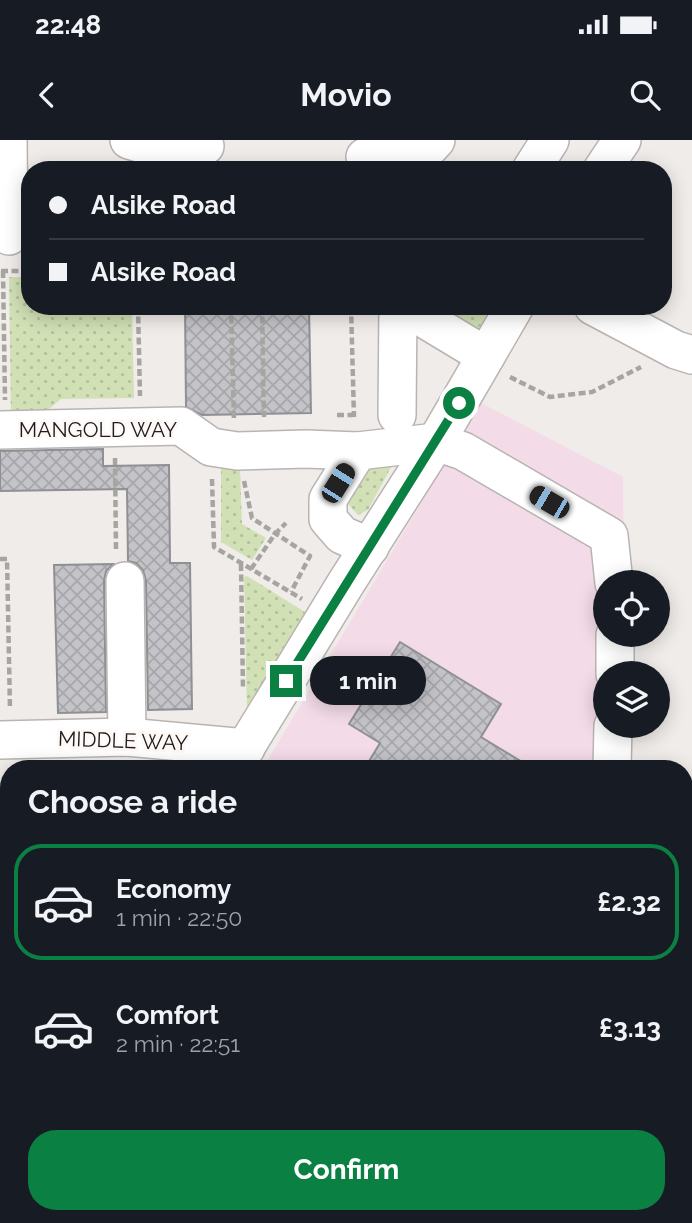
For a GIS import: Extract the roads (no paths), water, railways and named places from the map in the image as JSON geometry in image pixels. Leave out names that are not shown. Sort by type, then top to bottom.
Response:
[{"type":"street","points":[[4,260],[8,140]]},
{"type":"street","points":[[129,140],[149,146],[205,146]]},
{"type":"street","points":[[365,157],[421,156],[436,140]]},
{"type":"street","points":[[608,161],[622,140]]},
{"type":"street","points":[[397,415],[401,315]]},
{"type":"street","points":[[415,315],[484,360]]},
{"type":"street","points":[[239,758],[436,442],[510,315]]},
{"type":"street","points":[[611,315],[684,352]]},
{"type":"street","name":"MANGOLD WAY","points":[[2,430],[181,426],[224,449],[358,451]]},
{"type":"street","points":[[370,547],[342,535],[328,519],[328,499],[358,451],[436,442],[463,451],[609,536],[613,570]]},
{"type":"street","points":[[121,570],[127,737]]},
{"type":"street","name":"MIDDLE WAY","points":[[5,740],[127,737],[239,758]]},
{"type":"street","points":[[612,760],[613,738]]}]
